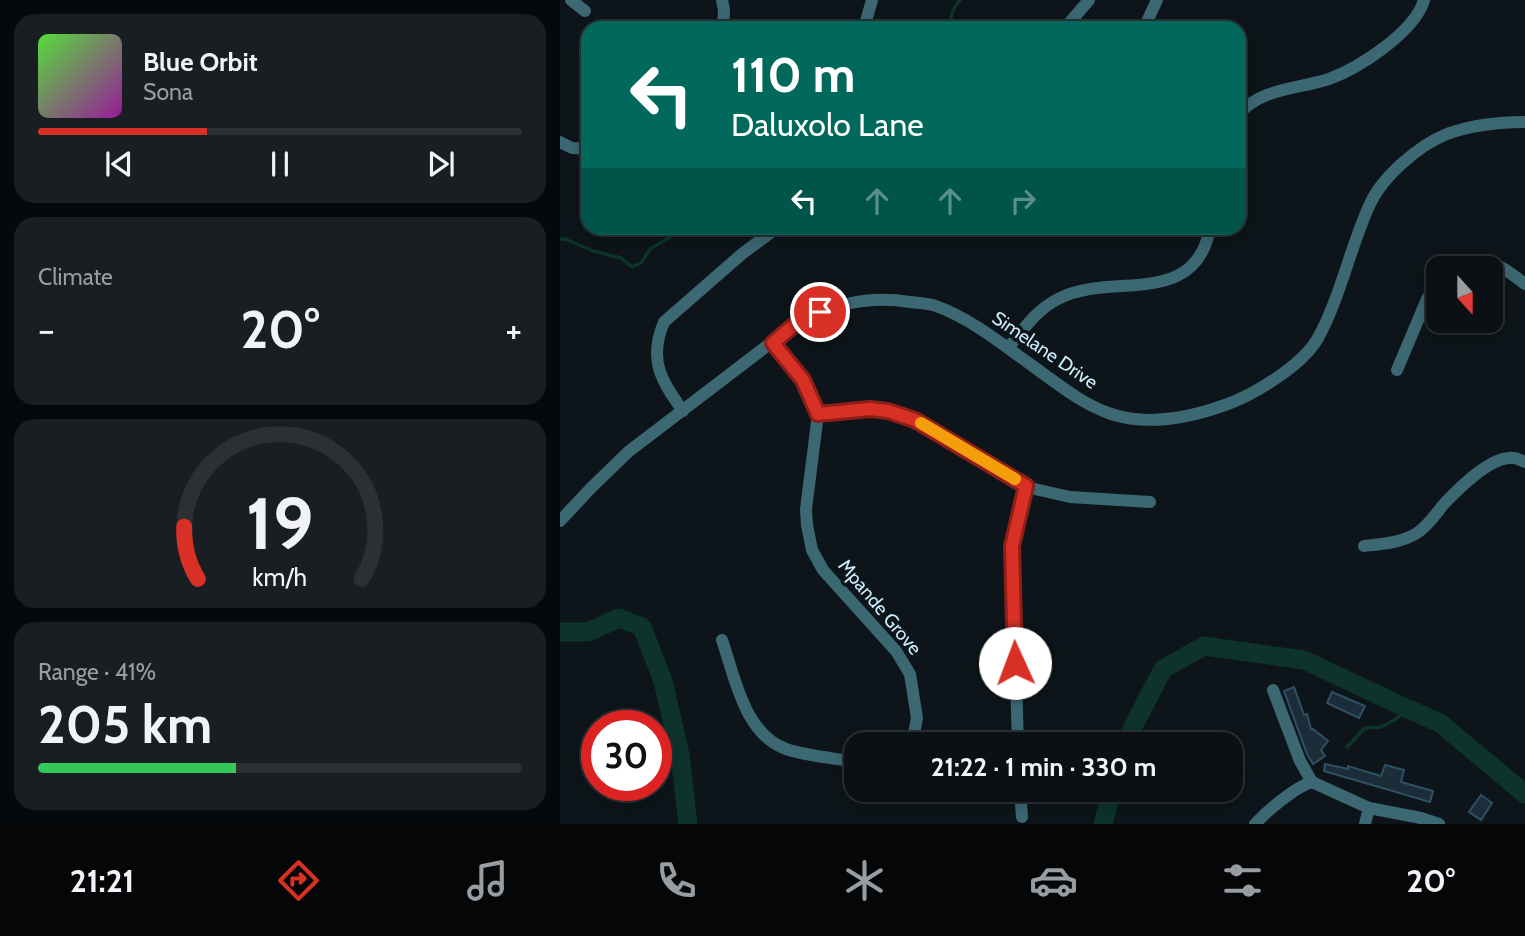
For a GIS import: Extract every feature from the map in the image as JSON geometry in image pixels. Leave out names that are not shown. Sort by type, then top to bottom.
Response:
[{"type":"street","points":[[571,0],[585,11]]},
{"type":"street","points":[[722,0],[723,21]]},
{"type":"street","points":[[866,21],[872,0]]},
{"type":"street","points":[[1071,21],[1088,0]]},
{"type":"street","points":[[1147,21],[1157,0]]},
{"type":"street","points":[[1246,106],[1261,97],[1328,79],[1354,68],[1404,32],[1424,0]]},
{"type":"street","name":"Simelane Drive","points":[[560,521],[628,452],[793,326],[820,312],[858,301],[895,300],[933,305],[965,319],[1082,402],[1113,415],[1147,420],[1182,418],[1227,404],[1263,387],[1294,365],[1317,340],[1371,202],[1387,179],[1409,157],[1445,135],[1483,124],[1525,122]]},
{"type":"street","points":[[560,142],[572,148],[581,149]]},
{"type":"street","points":[[683,411],[665,386],[658,369],[658,337],[664,323],[743,253],[767,235]]},
{"type":"street","points":[[1008,348],[1035,315],[1058,299],[1083,290],[1158,283],[1184,273],[1199,257],[1209,235]]},
{"type":"street","points":[[1503,268],[1525,284]]},
{"type":"street","points":[[1397,370],[1426,301]]},
{"type":"street","points":[[773,343],[803,380],[818,414],[870,409],[888,411],[915,420],[1026,486],[1070,497],[1150,502]]},
{"type":"street","name":"Mpande Grove","points":[[818,414],[806,509],[812,550],[823,570],[896,651],[910,674],[917,718],[914,732]]},
{"type":"street","points":[[1364,546],[1389,543],[1417,534],[1467,481],[1499,460],[1511,457],[1525,462]]},
{"type":"street","points":[[1018,732],[1012,546],[1026,486]]},
{"type":"street","points":[[722,640],[747,712],[757,728],[786,748],[844,760]]},
{"type":"street","points":[[1273,690],[1300,761],[1315,784]]},
{"type":"street","points":[[1255,824],[1295,790],[1304,785],[1315,784],[1369,808],[1439,824]]},
{"type":"street","points":[[1021,802],[1022,817]]},
{"type":"street","points":[[1365,824],[1369,808]]},
{"type":"building","points":[[1294,687],[1311,729],[1328,741],[1321,750],[1325,756],[1313,764],[1284,691]]},
{"type":"building","points":[[1332,692],[1365,706],[1359,718],[1327,703]]},
{"type":"building","points":[[1325,764],[1348,769],[1348,766],[1381,776],[1385,765],[1404,770],[1401,782],[1433,791],[1430,802],[1324,771]]},
{"type":"building","points":[[1481,795],[1492,803],[1481,820],[1469,812]]},
{"type":"waterway","points":[[950,21],[960,0]]},
{"type":"waterway","points":[[560,239],[621,258],[632,267],[641,263],[650,249],[673,235]]},
{"type":"waterway","points":[[560,632],[588,632],[619,618],[642,627],[663,681],[680,755],[688,824]]},
{"type":"waterway","points":[[1130,732],[1163,669],[1204,646],[1304,660],[1440,723],[1525,794]]},
{"type":"waterway","points":[[1347,747],[1365,728],[1381,727],[1408,709]]},
{"type":"waterway","points":[[1103,824],[1109,802]]},
{"type":"slow traffic","points":[[921,423],[1015,479]]},
{"type":"route","points":[[820,312],[793,326],[773,343],[803,380],[818,414],[870,409],[888,411],[915,420],[1026,486],[1012,546],[1015,663]]}]
